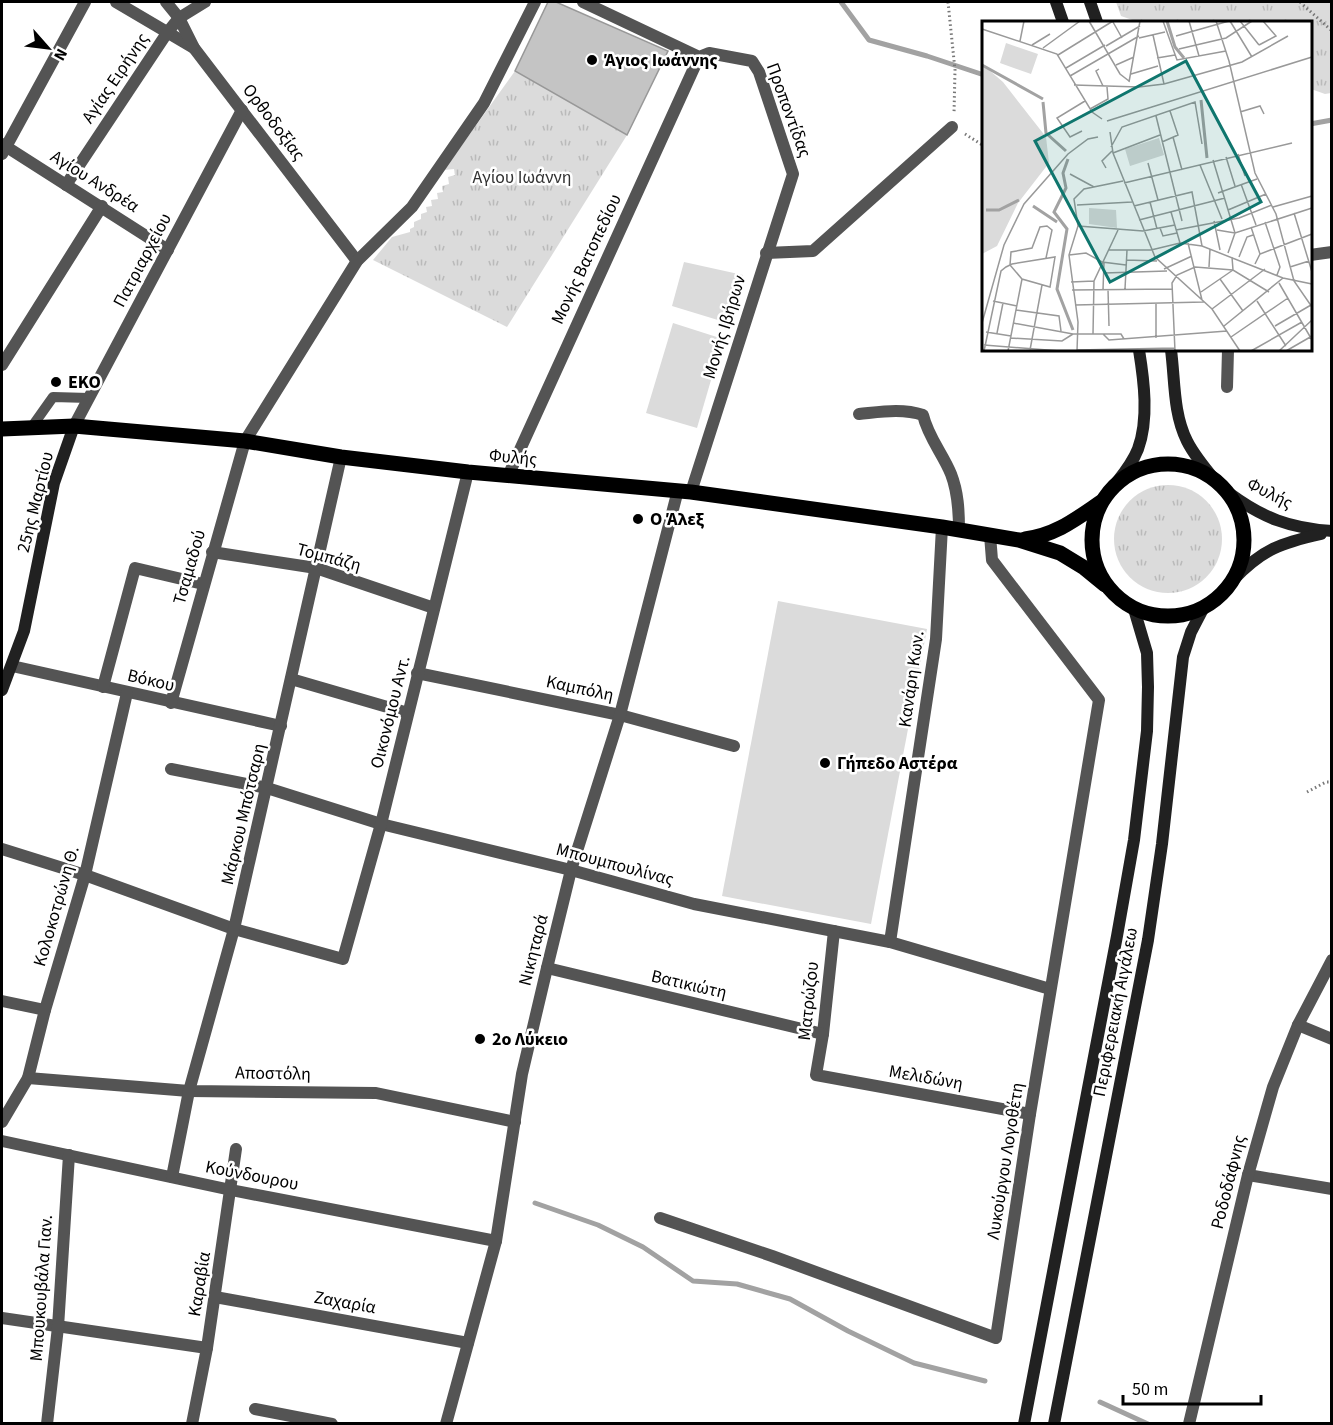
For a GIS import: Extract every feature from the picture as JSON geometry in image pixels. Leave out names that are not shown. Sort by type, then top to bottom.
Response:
[{"type":"main road","points":[[1056,2],[1063,21]]},
{"type":"main road","points":[[1140,354],[1144,395],[1143,424],[1138,448],[1130,465],[1101,502],[1092,530],[1093,558],[1105,585],[1118,599],[1134,609],[1157,616],[1181,615],[1204,607],[1221,595],[1234,579],[1242,558],[1244,535],[1239,513],[1229,494],[1199,461],[1187,441],[1179,418],[1171,353]]},
{"type":"main road","name":"Φυλής","points":[[2,429],[74,426],[245,441],[341,457],[508,476],[685,491],[942,526],[1019,540],[1059,553],[1083,567],[1105,585]]},
{"type":"main road","name":"25ης Μαρτίου","points":[[2,690],[24,632],[54,483],[74,426]]},
{"type":"main road","points":[[1118,482],[1140,468],[1166,463],[1191,467],[1214,479]]},
{"type":"main road","name":"Φυλής","points":[[1229,494],[1254,511],[1276,522],[1299,528],[1331,531]]},
{"type":"main road","name":"Φυλής","points":[[1019,540],[1043,537],[1062,528],[1101,502]]},
{"type":"main road","name":"Φυλής","points":[[1234,579],[1252,560],[1275,546],[1331,531]]},
{"type":"main road","name":"Περιφερειακή Αιγάλεω","points":[[1054,1424],[1148,940],[1162,844],[1183,657],[1191,632],[1204,607]]},
{"type":"main road","name":"Περιφερειακή Αιγάλεω","points":[[1024,1424],[1134,840],[1147,731],[1148,687],[1147,653],[1134,609]]},
{"type":"street","points":[[3,148],[85,2]]},
{"type":"street","points":[[116,2],[194,48]]},
{"type":"street","name":"Ορθοδοξίας","points":[[166,2],[179,18],[194,48],[357,261]]},
{"type":"street","name":"Αγίας Ειρήνης","points":[[66,185],[167,33],[179,18],[205,2]]},
{"type":"street","points":[[245,441],[357,261],[412,207],[484,103],[535,2]]},
{"type":"street","name":"Προποντίδας","points":[[583,2],[699,57],[709,52],[752,62],[759,72],[793,174]]},
{"type":"street","name":"Μονής Βατοπεδίου","points":[[508,476],[699,57]]},
{"type":"street","name":"Πατριαρχείου","points":[[74,426],[242,110]]},
{"type":"street","points":[[766,253],[813,251],[952,127]]},
{"type":"street","name":"Αγίου Ανδρέα","points":[[3,148],[102,206],[168,250]]},
{"type":"street","name":"Μονής Ιβήρων","points":[[685,491],[793,174]]},
{"type":"street","points":[[2,365],[102,206]]},
{"type":"street","points":[[1312,255],[1332,252]]},
{"type":"street","points":[[1227,387],[1228,351]]},
{"type":"street","points":[[859,414],[911,411],[923,415],[926,427],[951,473],[957,490],[959,530]]},
{"type":"street","name":"Τσαμαδού","points":[[171,703],[245,441]]},
{"type":"street","name":"Μάρκου Μπότσαρη","points":[[172,1177],[189,1091],[234,929],[341,457]]},
{"type":"street","name":"Οικονόμου Αντ.","points":[[234,929],[344,959],[381,824],[468,472]]},
{"type":"street","name":"Νικηταρά","points":[[446,1424],[496,1241],[522,1074],[571,870],[620,715],[685,491]]},
{"type":"street","name":"Κανάρη Κων.","points":[[890,942],[936,639],[942,526]]},
{"type":"street","name":"Λυκούργου Λογοθέτη","points":[[660,1218],[772,1256],[996,1338],[1050,989],[1099,700],[992,560],[990,535]]},
{"type":"street","name":"Τομπάζη","points":[[212,552],[316,568],[434,608]]},
{"type":"street","points":[[103,687],[135,568],[203,584]]},
{"type":"street","name":"Βόκου","points":[[12,666],[281,726]]},
{"type":"street","name":"Καμπόλη","points":[[417,673],[620,715],[734,746]]},
{"type":"street","points":[[291,679],[408,713]]},
{"type":"street","name":"Κολοκοτρώνη Θ.","points":[[2,1122],[28,1078],[45,1010],[85,875],[127,693]]},
{"type":"street","name":"Μπουμπουλίνας","points":[[171,769],[267,788],[381,824],[571,870],[694,904],[890,942],[1050,989]]},
{"type":"street","points":[[2,849],[85,875],[234,929]]},
{"type":"street","name":"Ματρώζου","points":[[816,1075],[823,1034],[834,931]]},
{"type":"street","name":"Ροδοδάφνης","points":[[1189,1424],[1248,1175],[1274,1087],[1298,1025],[1332,960]]},
{"type":"street","name":"Βατικιώτη","points":[[547,968],[823,1034]]},
{"type":"street","points":[[2,1001],[45,1010]]},
{"type":"street","points":[[1298,1025],[1332,1039]]},
{"type":"street","name":"Μελιδώνη","points":[[816,1075],[1030,1114]]},
{"type":"street","name":"Αποστόλη","points":[[28,1078],[189,1091],[376,1093],[515,1122]]},
{"type":"street","name":"Κούνδουρου","points":[[2,1141],[231,1190],[496,1241]]},
{"type":"street","name":"Καραβία","points":[[192,1424],[215,1297],[236,1149]]},
{"type":"street","name":"Μπουκουβάλα Γιαν.","points":[[47,1424],[58,1327],[69,1155]]},
{"type":"street","points":[[1248,1175],[1332,1189]]},
{"type":"street","name":"Ζαχαρία","points":[[215,1297],[468,1343]]},
{"type":"street","points":[[2,1318],[207,1347]]},
{"type":"street","points":[[255,1408],[332,1424]]},
{"type":"lane","points":[[31,428],[53,397],[89,398]]},
{"type":"path","points":[[948,2],[955,70],[955,106],[952,127],[982,145]]},
{"type":"path","points":[[1300,2],[1332,31]]},
{"type":"path","points":[[1307,792],[1326,782],[1332,782]]},
{"type":"green space","points":[[1116,2],[1331,2],[1331,93],[1325,94],[1312,89],[1312,21],[1135,21],[1121,16]]},
{"type":"green space","name":"Αγίου Ιωάννη","points":[[515,71],[627,135],[507,327],[373,260],[392,237],[410,232],[410,229],[414,227],[414,222],[421,219],[421,214],[427,212],[426,207],[432,206],[431,200],[438,199],[437,193],[443,192],[442,186],[449,184],[448,177],[455,175],[454,169],[444,170]]},
{"type":"green space","points":[[684,262],[743,275],[731,324],[672,306]]},
{"type":"green space","points":[[673,323],[723,339],[697,428],[646,413]]},
{"type":"green space","points":[[1168,485],[1189,489],[1206,501],[1218,518],[1222,539],[1218,560],[1206,577],[1189,589],[1168,593],[1147,589],[1130,577],[1118,560],[1114,539],[1118,518],[1130,501],[1147,489]]},
{"type":"green space","name":"Γήπεδο Αστέρα","points":[[778,601],[927,629],[871,924],[722,896]]},
{"type":"building","name":"Άγιος Ιωάννης","points":[[548,2],[556,2],[668,51],[627,135],[515,71]]},
{"type":"waterway","points":[[841,2],[869,40],[982,74]]},
{"type":"waterway","points":[[1312,124],[1332,120]]},
{"type":"waterway","points":[[535,1203],[598,1225],[643,1247],[693,1281],[737,1284],[790,1299],[848,1331],[914,1363],[985,1381]]},
{"type":"waterway","points":[[1100,1402],[1148,1424]]},
{"type":"place","name":"Άγιος Ιωάννης","points":[[592,60]]},
{"type":"place","name":"EKO","points":[[56,382]]},
{"type":"place","name":"Ο Άλεξ","points":[[638,519]]},
{"type":"place","name":"Γήπεδο Αστέρα","points":[[825,763]]},
{"type":"place","name":"2ο Λύκειο","points":[[480,1039]]}]
